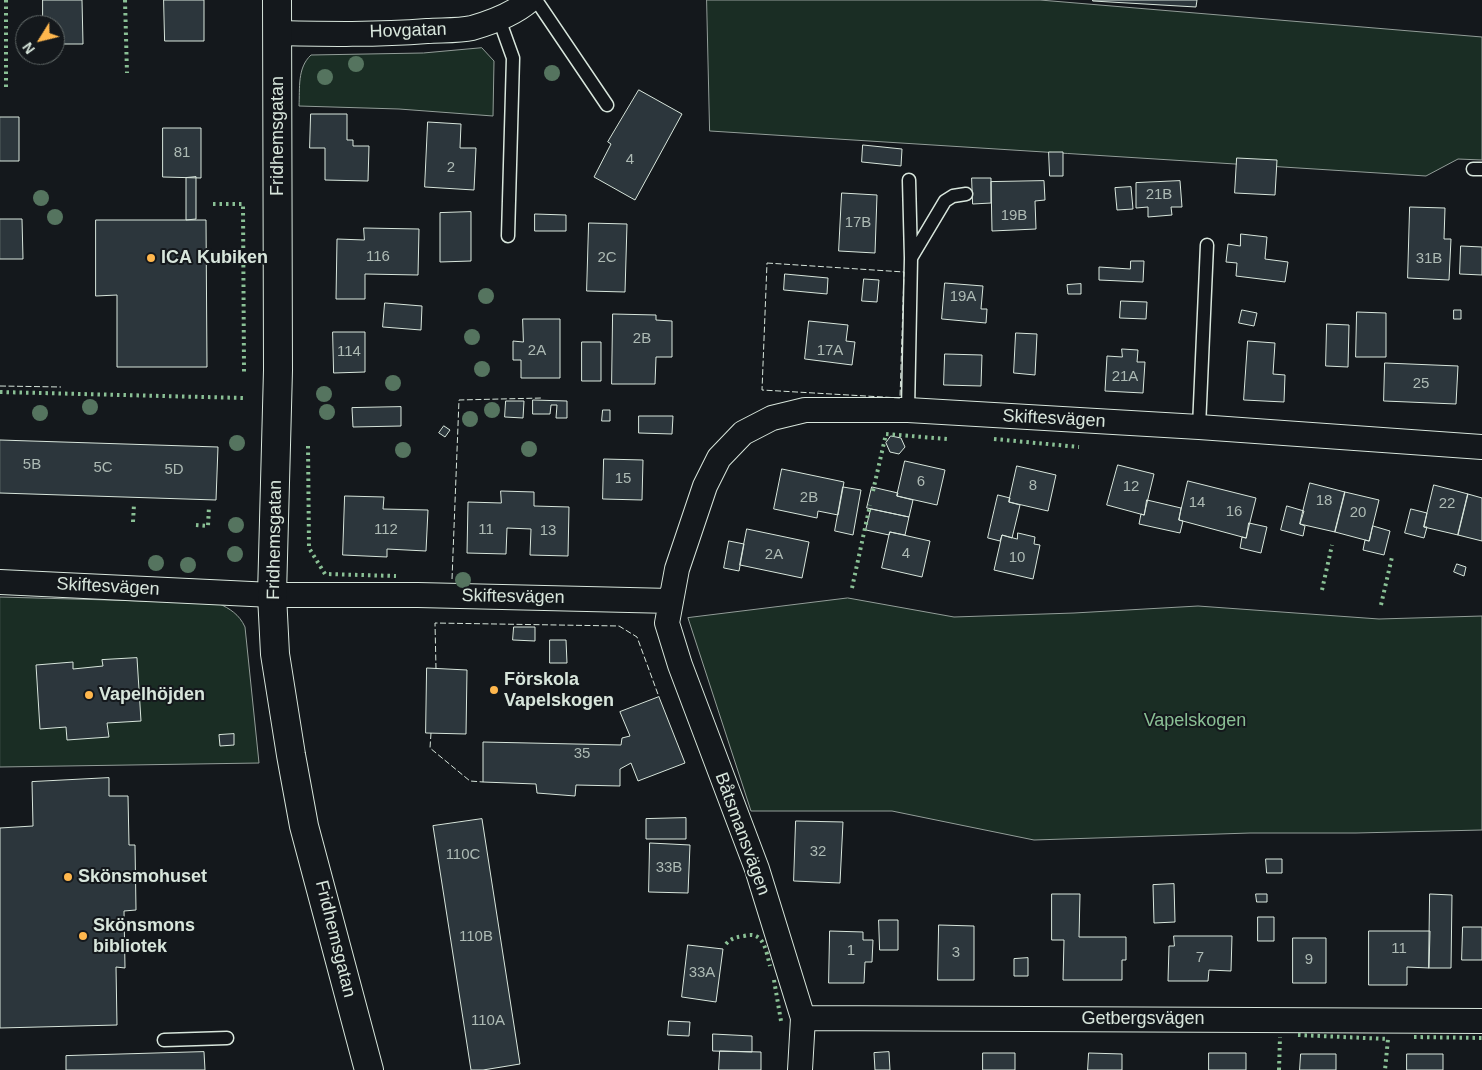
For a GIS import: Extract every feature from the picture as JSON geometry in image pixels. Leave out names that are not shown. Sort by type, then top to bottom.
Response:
[{"type":"street","name":"Fridhemsgatan","points":[[277,0],[278,376],[272,594],[275,654],[300,806],[369,1070]]},
{"type":"street","name":"Hovgatan","points":[[278,33],[407,33],[470,28],[499,19],[520,9],[530,0]]},
{"type":"street","name":"Skiftesvägen","points":[[0,582],[272,594],[418,595],[671,601],[677,569],[704,486],[718,458],[743,433],[772,418],[805,410],[908,410],[1199,427],[1482,447]]},
{"type":"street","name":"Båtsmansvägen","points":[[671,601],[667,622],[680,665],[757,870],[803,1018],[800,1070]]},
{"type":"street","name":"Getbergsvägen","points":[[803,1018],[1482,1021]]},
{"type":"lane","points":[[536,0],[607,105]]},
{"type":"lane","points":[[499,19],[512,58],[508,236]]},
{"type":"lane","points":[[908,410],[909,180]]},
{"type":"lane","points":[[910,258],[945,201],[953,196],[966,194]]},
{"type":"lane","points":[[1199,427],[1207,244]]},
{"type":"lane","points":[[164,1040],[227,1038]]},
{"type":"green space","points":[[707,0],[1040,0],[1482,37],[1482,160],[1458,159],[1426,176],[710,131]]},
{"type":"green space","points":[[482,48],[494,61],[493,116],[399,109],[299,106],[301,72],[311,55],[423,53]]},
{"type":"green space","points":[[0,597],[218,603],[230,610],[237,615],[245,627],[259,763],[0,767]]},
{"type":"green space","name":"Vapelskogen","points":[[848,598],[954,617],[1198,606],[1379,619],[1482,616],[1482,830],[1250,833],[1034,840],[892,811],[751,811],[688,618]]},
{"type":"building","points":[[43,0],[82,0],[83,44],[65,44],[65,15],[43,15]]},
{"type":"building","points":[[164,0],[204,0],[204,41],[165,41]]},
{"type":"building","points":[[1093,0],[1197,0],[1196,7]]},
{"type":"building","points":[[639,90],[682,114],[635,200],[594,177],[611,144],[608,142]]},
{"type":"building","points":[[311,114],[347,114],[347,140],[353,140],[353,146],[369,146],[368,181],[325,180],[325,148],[310,148]]},
{"type":"building","points":[[0,117],[19,117],[19,161],[0,161]]},
{"type":"building","points":[[428,122],[461,124],[460,148],[476,148],[474,190],[425,187]]},
{"type":"building","points":[[163,128],[201,128],[201,178],[163,177]]},
{"type":"building","points":[[863,145],[902,149],[901,166],[862,162]]},
{"type":"building","points":[[1049,152],[1063,152],[1063,176],[1050,176]]},
{"type":"building","points":[[1237,158],[1277,160],[1275,195],[1235,193]]},
{"type":"building","points":[[196,177],[196,219],[186,220],[186,178]]},
{"type":"building","points":[[972,178],[991,178],[991,203],[973,204]]},
{"type":"building","points":[[1044,181],[1045,200],[1035,201],[1036,229],[992,231],[991,182]]},
{"type":"building","points":[[1180,181],[1182,207],[1171,207],[1172,215],[1148,217],[1148,207],[1136,208],[1136,183]]},
{"type":"building","points":[[1131,187],[1133,209],[1117,210],[1115,188]]},
{"type":"building","points":[[842,193],[877,195],[875,253],[839,251]]},
{"type":"building","points":[[1410,207],[1445,208],[1444,239],[1451,239],[1449,280],[1408,278]]},
{"type":"building","points":[[471,212],[471,261],[440,262],[440,213]]},
{"type":"building","points":[[535,214],[566,215],[566,231],[535,231]]},
{"type":"building","points":[[0,219],[22,219],[23,259],[0,259]]},
{"type":"building","name":"ICA Kubiken","points":[[96,220],[206,220],[207,367],[117,367],[117,295],[96,296]]},
{"type":"building","points":[[589,223],[627,224],[625,292],[587,291]]},
{"type":"building","points":[[364,228],[419,229],[418,275],[365,274],[365,299],[336,299],[337,239],[364,240]]},
{"type":"building","points":[[1241,234],[1267,237],[1265,259],[1288,262],[1285,282],[1236,276],[1237,263],[1226,262],[1228,244],[1240,246]]},
{"type":"building","points":[[1461,246],[1482,247],[1482,275],[1460,274]]},
{"type":"building","points":[[1131,261],[1144,261],[1143,282],[1099,280],[1099,267],[1130,269]]},
{"type":"building","points":[[785,274],[828,278],[827,294],[784,290]]},
{"type":"building","points":[[864,279],[879,280],[877,302],[862,301]]},
{"type":"building","points":[[945,283],[983,286],[981,309],[987,309],[986,323],[942,319]]},
{"type":"building","points":[[1081,284],[1081,294],[1068,294],[1067,285]]},
{"type":"building","points":[[1121,301],[1147,302],[1146,319],[1120,318]]},
{"type":"building","points":[[385,303],[422,306],[421,330],[383,327]]},
{"type":"building","points":[[1242,310],[1257,313],[1254,326],[1239,323]]},
{"type":"building","points":[[1454,310],[1461,310],[1461,319],[1454,319]]},
{"type":"building","points":[[1357,312],[1386,313],[1386,357],[1356,357]]},
{"type":"building","points":[[613,314],[656,315],[656,320],[672,321],[672,357],[656,357],[655,384],[612,384]]},
{"type":"building","points":[[523,319],[560,319],[560,378],[521,378],[521,360],[513,360],[513,341],[523,342]]},
{"type":"building","points":[[809,321],[848,325],[846,341],[855,342],[852,365],[805,359]]},
{"type":"building","points":[[1327,324],[1349,325],[1348,367],[1326,366]]},
{"type":"building","points":[[333,332],[365,332],[365,372],[334,373]]},
{"type":"building","points":[[1016,333],[1037,334],[1035,375],[1014,373]]},
{"type":"building","points":[[1248,341],[1275,343],[1273,374],[1285,375],[1284,402],[1244,400]]},
{"type":"building","points":[[582,342],[601,342],[601,381],[582,381]]},
{"type":"building","points":[[1122,349],[1138,350],[1137,362],[1145,362],[1143,393],[1105,391],[1107,356],[1122,357]]},
{"type":"building","points":[[945,354],[982,355],[981,386],[944,385]]},
{"type":"building","points":[[1385,363],[1458,366],[1456,404],[1384,401]]},
{"type":"building","points":[[533,400],[567,401],[567,418],[556,418],[557,405],[551,405],[550,414],[533,414]]},
{"type":"building","points":[[506,401],[524,401],[523,418],[505,417]]},
{"type":"building","points":[[401,407],[401,426],[353,427],[352,408]]},
{"type":"building","points":[[603,410],[610,410],[610,421],[602,421]]},
{"type":"building","points":[[639,416],[673,416],[672,434],[639,433]]},
{"type":"building","points":[[444,426],[450,430],[445,437],[439,433]]},
{"type":"building","points":[[891,436],[901,438],[905,447],[899,454],[890,452],[886,443]]},
{"type":"building","points":[[0,440],[218,447],[216,500],[0,493]]},
{"type":"building","points":[[604,459],[643,460],[642,500],[603,499]]},
{"type":"building","points":[[905,461],[945,470],[937,505],[897,496]]},
{"type":"building","points":[[1118,465],[1154,474],[1144,515],[1107,505]]},
{"type":"building","points":[[1017,466],[1056,475],[1048,511],[1009,502]]},
{"type":"building","points":[[782,469],[844,482],[838,515],[818,511],[817,518],[774,509]]},
{"type":"building","points":[[1188,481],[1256,498],[1246,538],[1179,520]]},
{"type":"building","points":[[1310,483],[1345,492],[1335,532],[1300,524]]},
{"type":"building","points":[[1434,485],[1468,494],[1458,535],[1424,527]]},
{"type":"building","points":[[843,487],[861,490],[853,535],[835,531]]},
{"type":"building","points":[[872,487],[898,493],[897,496],[913,500],[909,517],[867,508]]},
{"type":"building","points":[[501,491],[534,492],[534,506],[569,507],[568,556],[530,555],[531,529],[507,528],[506,554],[467,553],[468,502],[501,503]]},
{"type":"building","points":[[1345,492],[1379,500],[1369,541],[1335,532]]},
{"type":"building","points":[[1468,494],[1482,498],[1482,541],[1458,535]]},
{"type":"building","points":[[998,495],[1010,498],[1009,502],[1020,505],[1012,538],[1002,535],[1000,541],[988,538]]},
{"type":"building","points":[[345,496],[384,497],[383,509],[428,510],[426,551],[387,549],[387,557],[343,555]]},
{"type":"building","points":[[1147,500],[1181,508],[1179,520],[1183,521],[1180,533],[1139,524],[1141,514],[1144,515]]},
{"type":"building","points":[[1287,506],[1304,511],[1300,524],[1305,526],[1303,536],[1281,530]]},
{"type":"building","points":[[871,509],[909,517],[905,535],[890,532],[889,535],[866,530]]},
{"type":"building","points":[[1411,509],[1427,513],[1424,527],[1427,527],[1424,538],[1405,533]]},
{"type":"building","points":[[1249,523],[1267,527],[1261,553],[1240,548],[1242,537],[1246,538]]},
{"type":"building","points":[[1373,526],[1390,531],[1384,555],[1363,550],[1365,540],[1369,541]]},
{"type":"building","points":[[747,529],[809,542],[802,578],[740,565]]},
{"type":"building","points":[[890,532],[930,541],[922,577],[882,568]]},
{"type":"building","points":[[1018,533],[1035,537],[1034,544],[1040,545],[1033,579],[994,570],[1002,535],[1017,539]]},
{"type":"building","points":[[729,541],[744,544],[739,571],[724,568]]},
{"type":"building","points":[[1457,564],[1466,567],[1464,576],[1454,572]]},
{"type":"building","points":[[514,627],[535,627],[535,641],[513,640]]},
{"type":"building","points":[[550,640],[566,640],[567,663],[550,663]]},
{"type":"building","name":"Vapelhöjden","points":[[137,658],[141,721],[107,723],[109,737],[67,740],[66,727],[40,729],[36,665],[73,662],[73,669],[103,666],[102,660]]},
{"type":"building","points":[[427,668],[467,670],[466,734],[426,733]]},
{"type":"building","points":[[659,697],[685,763],[638,781],[631,763],[620,769],[620,786],[576,785],[575,796],[537,793],[536,784],[483,782],[483,742],[621,745],[622,738],[630,736],[620,712]]},
{"type":"building","points":[[234,734],[234,745],[220,746],[219,735]]},
{"type":"building","name":"Skönsmohuset","points":[[109,778],[109,796],[128,796],[129,845],[135,845],[136,910],[124,911],[125,968],[116,967],[117,1025],[0,1028],[0,828],[33,826],[32,782]]},
{"type":"building","points":[[686,818],[686,839],[646,839],[646,819]]},
{"type":"building","points":[[482,819],[520,1064],[471,1070],[433,826]]},
{"type":"building","points":[[796,821],[843,822],[840,883],[794,881]]},
{"type":"building","points":[[650,843],[690,845],[688,893],[649,892]]},
{"type":"building","points":[[1266,859],[1282,859],[1282,873],[1267,873]]},
{"type":"building","points":[[1174,884],[1175,922],[1154,923],[1153,885]]},
{"type":"building","points":[[1052,894],[1080,894],[1079,937],[1126,937],[1126,960],[1122,960],[1122,980],[1063,980],[1064,940],[1052,940]]},
{"type":"building","points":[[1256,894],[1267,894],[1267,902],[1257,902]]},
{"type":"building","points":[[1430,894],[1452,895],[1451,968],[1429,968]]},
{"type":"building","points":[[1258,917],[1274,917],[1274,941],[1258,941]]},
{"type":"building","points":[[879,920],[898,920],[898,950],[880,950]]},
{"type":"building","points":[[939,925],[974,926],[974,980],[938,980]]},
{"type":"building","points":[[1463,927],[1482,927],[1482,960],[1462,960]]},
{"type":"building","points":[[830,931],[863,932],[863,940],[873,940],[872,962],[865,962],[864,983],[829,983]]},
{"type":"building","points":[[1369,931],[1430,931],[1429,968],[1407,967],[1407,985],[1369,985]]},
{"type":"building","points":[[1174,936],[1232,936],[1231,971],[1209,970],[1208,981],[1168,981],[1169,946],[1174,946]]},
{"type":"building","points":[[1293,938],[1326,938],[1326,983],[1293,983]]},
{"type":"building","points":[[688,945],[723,949],[716,1002],[682,997]]},
{"type":"building","points":[[1028,958],[1028,976],[1014,976],[1014,959]]},
{"type":"building","points":[[669,1021],[690,1022],[689,1036],[668,1035]]},
{"type":"building","points":[[713,1034],[752,1036],[752,1052],[713,1051]]},
{"type":"building","points":[[720,1051],[761,1052],[761,1070],[719,1070]]},
{"type":"building","points":[[204,1052],[205,1070],[66,1070],[66,1056]]},
{"type":"building","points":[[889,1052],[890,1070],[875,1070],[874,1053]]},
{"type":"building","points":[[983,1053],[1015,1053],[1015,1070],[983,1070]]},
{"type":"building","points":[[1089,1053],[1122,1054],[1122,1070],[1088,1070]]},
{"type":"building","points":[[1209,1053],[1246,1053],[1246,1070],[1209,1070]]},
{"type":"building","points":[[1301,1054],[1336,1054],[1336,1070],[1300,1070]]},
{"type":"building","points":[[1407,1054],[1443,1054],[1443,1070],[1407,1070]]},
{"type":"hedge","points":[[6,0],[6,90]]},
{"type":"hedge","points":[[125,0],[127,73]]},
{"type":"hedge","points":[[213,204],[243,204],[244,372]]},
{"type":"hedge","points":[[0,392],[244,398]]},
{"type":"hedge","points":[[873,491],[886,434],[947,439]]},
{"type":"hedge","points":[[994,439],[1079,447]]},
{"type":"hedge","points":[[308,446],[309,548],[325,574],[396,576]]},
{"type":"hedge","points":[[133,522],[134,504]]},
{"type":"hedge","points":[[852,588],[870,505]]},
{"type":"hedge","points":[[196,525],[208,526],[209,506]]},
{"type":"hedge","points":[[1322,590],[1332,545]]},
{"type":"hedge","points":[[1381,605],[1392,557]]},
{"type":"hedge","points":[[726,944],[737,937],[756,936],[763,943],[770,966]]},
{"type":"hedge","points":[[774,980],[781,1021]]},
{"type":"hedge","points":[[1298,1035],[1388,1039],[1385,1070]]},
{"type":"hedge","points":[[1279,1070],[1280,1037]]},
{"type":"hedge","points":[[1414,1037],[1482,1038]]},
{"type":"fence","points":[[767,263],[904,272],[900,398],[762,390],[767,263]]},
{"type":"fence","points":[[0,386],[61,387]]},
{"type":"fence","points":[[452,579],[459,400],[542,398]]},
{"type":"fence","points":[[436,669],[435,623],[619,626],[637,637],[659,697]]},
{"type":"fence","points":[[431,733],[430,748],[470,781],[483,782]]},
{"type":"place","name":"ICA Kubiken","points":[[151,258]]},
{"type":"place","name":"Förskola Vapelskogen","points":[[494,690]]},
{"type":"place","name":"Vapelhöjden","points":[[89,695]]},
{"type":"place","name":"Skönsmohuset","points":[[68,877]]},
{"type":"place","name":"Skönsmons bibliotek","points":[[83,936]]}]
